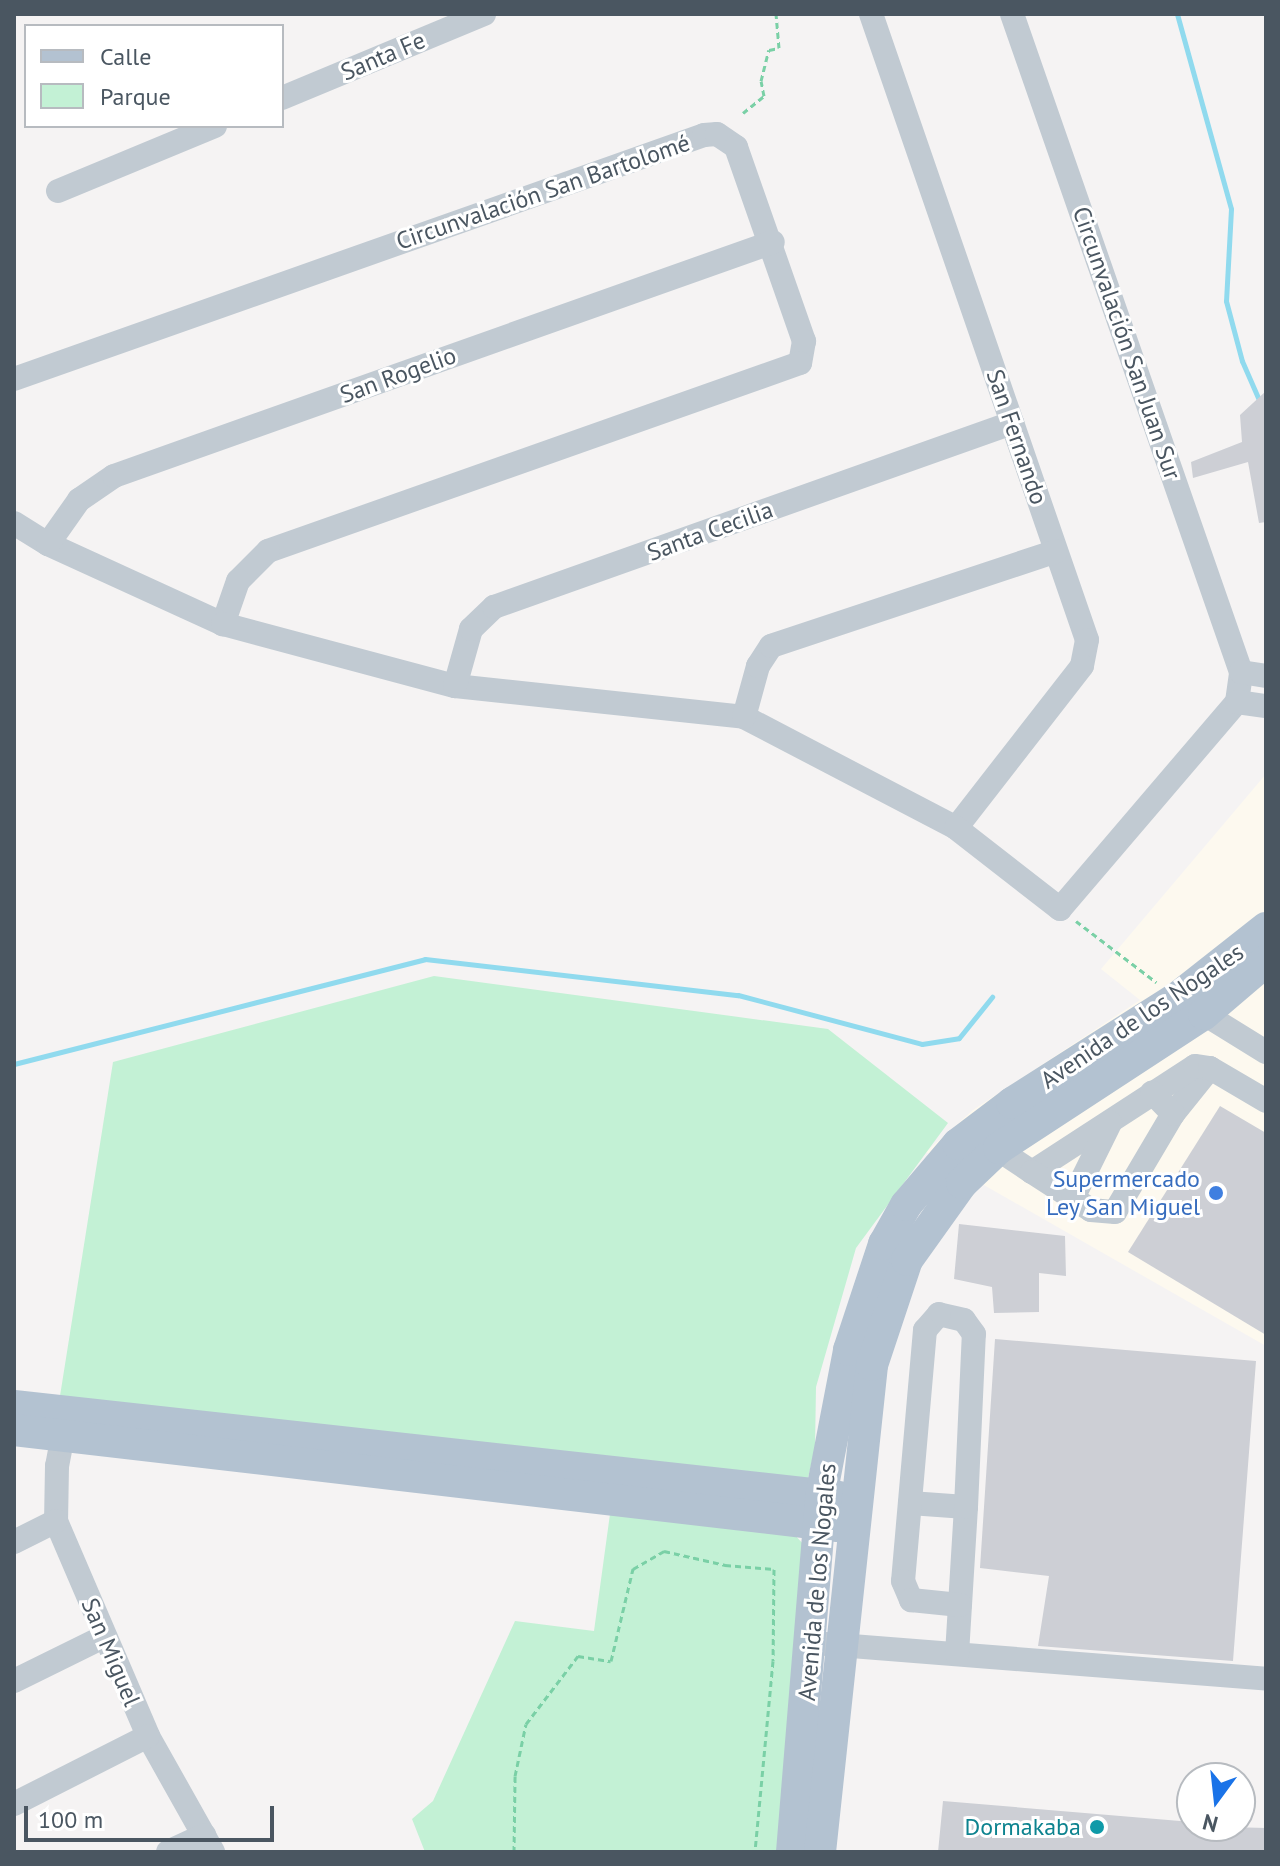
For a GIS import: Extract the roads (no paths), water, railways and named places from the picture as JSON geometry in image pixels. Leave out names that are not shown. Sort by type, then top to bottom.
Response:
[{"type":"main road","name":"Avenida de los Nogales","points":[[1190,1006],[1266,928]]},
{"type":"main road","name":"Avenida de los Nogales","points":[[820,1852],[826,1644],[820,1510],[849,1350],[884,1244],[906,1205],[985,1141],[1190,1006],[1266,961]]},
{"type":"main road","name":"Avenida de los Nogales","points":[[792,1852],[826,1644],[857,1514],[872,1365],[891,1300],[931,1223],[985,1141]]},
{"type":"main road","points":[[14,1406],[65,1426]]},
{"type":"main road","points":[[14,1430],[65,1426],[857,1514]]},
{"type":"street","name":"Santa Fe","points":[[284,97],[484,14]]},
{"type":"street","name":"San Fernando","points":[[871,14],[1056,551],[1088,653],[956,828]]},
{"type":"street","name":"Circunvalación San Juan Sur","points":[[1012,14],[1241,672],[1237,702]]},
{"type":"street","points":[[58,191],[210,128]]},
{"type":"street","name":"Circunvalación San Bartolomé","points":[[14,379],[704,135],[717,134],[736,147],[773,242],[804,341],[800,363],[268,551],[238,581],[223,624]]},
{"type":"street","name":"San Rogelio","points":[[48,544],[79,500],[114,476],[773,242]]},
{"type":"street","name":"Santa Cecilia","points":[[455,686],[471,629],[494,607],[1012,423]]},
{"type":"street","points":[[14,523],[48,544],[223,624],[455,686],[744,717],[956,828],[1060,909],[1237,702],[1266,706]]},
{"type":"street","points":[[744,717],[758,666],[771,646],[1056,551]]},
{"type":"street","points":[[1241,672],[1266,676]]},
{"type":"street","points":[[1190,1006],[1266,1052]]},
{"type":"street","points":[[1032,1172],[1178,1073],[1210,1068],[1266,1101]]},
{"type":"street","points":[[985,1141],[1099,1213],[1115,1212],[1173,1114],[1210,1068]]},
{"type":"street","points":[[1152,1092],[1173,1114]]},
{"type":"street","points":[[1073,1198],[1111,1121]]},
{"type":"street","points":[[957,1654],[960,1605],[966,1507],[974,1334],[964,1320],[939,1314],[925,1330],[905,1593],[925,1603],[960,1605]]},
{"type":"street","name":"San Miguel","points":[[65,1426],[56,1521],[103,1637],[148,1736],[209,1843]]},
{"type":"street","points":[[910,1503],[966,1507]]},
{"type":"street","points":[[14,1542],[56,1521]]},
{"type":"street","points":[[14,1681],[103,1637]]},
{"type":"street","points":[[826,1644],[1266,1679]]},
{"type":"street","points":[[14,1804],[148,1736]]},
{"type":"street","points":[[168,1852],[209,1843]]},
{"type":"waterway","points":[[1177,14],[1231,209],[1226,301],[1242,361],[1266,416]]},
{"type":"waterway","points":[[14,1064],[425,959],[738,995],[922,1044],[959,1038],[992,997]]},
{"type":"place","name":"Supermercado Ley San Miguel","points":[[1216,1193]]},
{"type":"place","name":"Dormakaba","points":[[1097,1827]]}]
